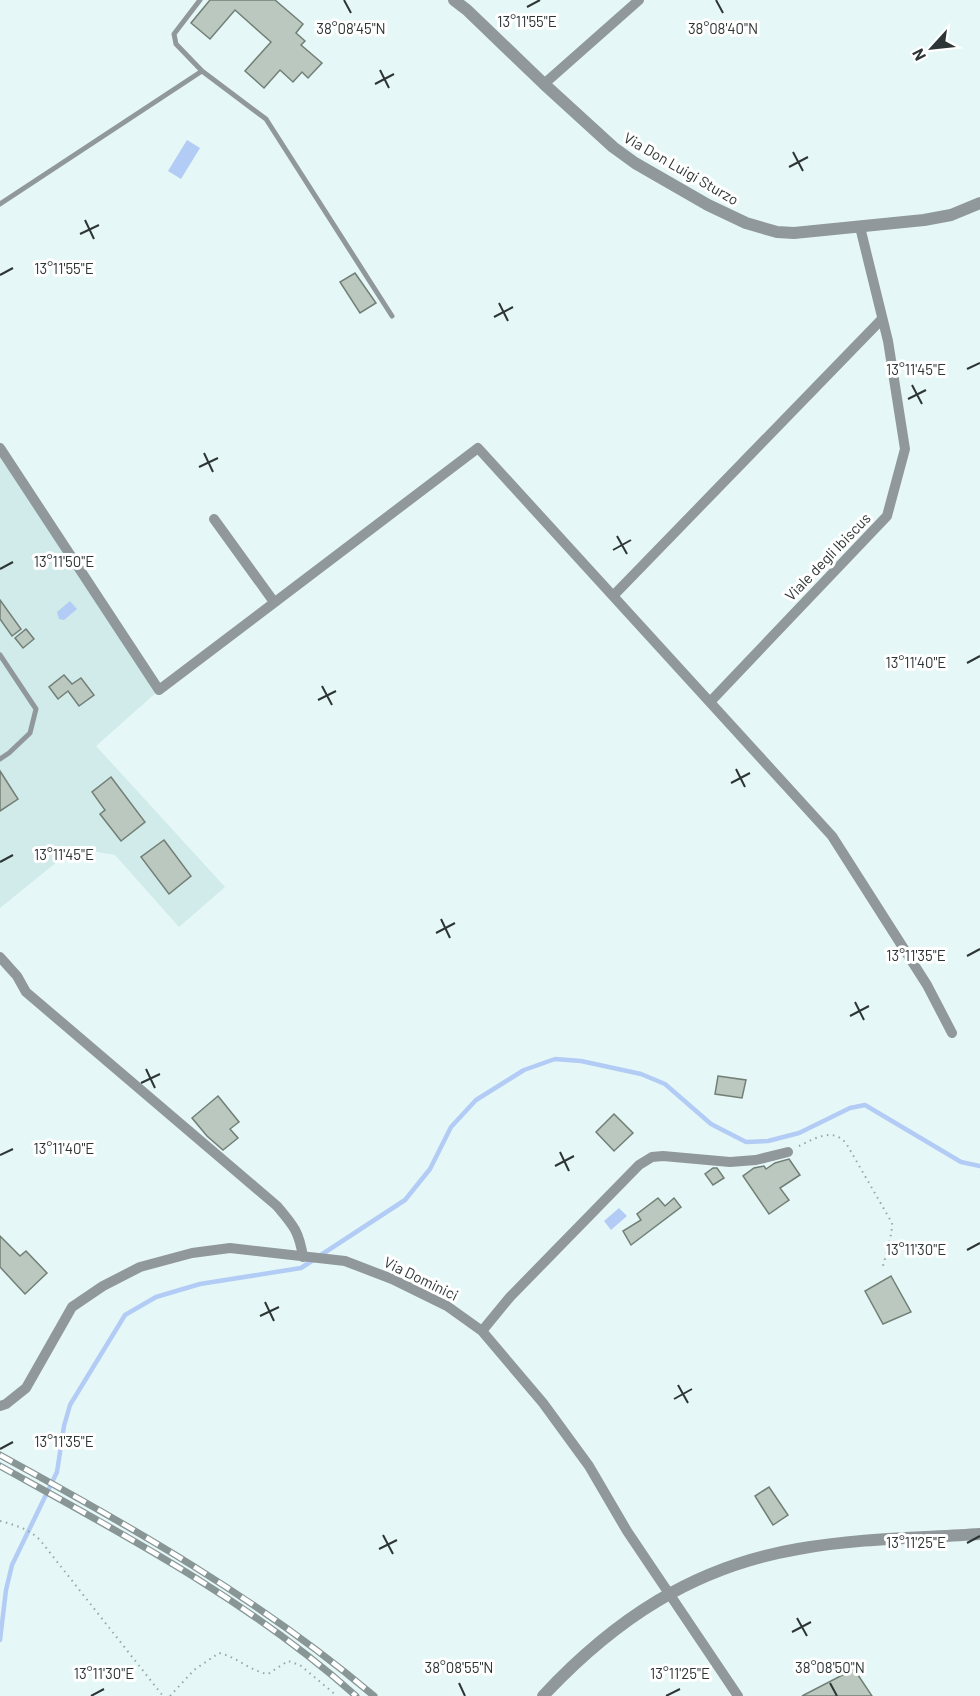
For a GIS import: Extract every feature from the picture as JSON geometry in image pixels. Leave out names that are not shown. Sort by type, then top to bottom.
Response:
[{"type":"street","name":"Via Don Luigi Sturzo","points":[[454,0],[613,147],[635,163],[746,224],[777,232],[794,233],[951,215],[980,203]]},
{"type":"street","points":[[544,84],[639,0]]},
{"type":"street","name":"Viale degli Ibiscus","points":[[710,702],[887,516],[904,450],[882,319],[860,227]]},
{"type":"street","points":[[614,596],[882,319]]},
{"type":"street","points":[[0,448],[159,690],[478,448],[832,836],[927,985],[951,1032]]},
{"type":"street","points":[[214,519],[274,602]]},
{"type":"street","points":[[0,957],[17,976],[26,992],[277,1206],[300,1237],[305,1257]]},
{"type":"street","points":[[482,1331],[510,1297],[639,1165],[652,1157],[685,1157],[730,1162],[756,1160],[788,1152]]},
{"type":"street","name":"Via Dominici","points":[[0,1406],[26,1388],[72,1307],[103,1286],[140,1267],[192,1253],[230,1248],[345,1262],[392,1279],[447,1306],[482,1331],[543,1402],[589,1466],[627,1531],[738,1696]]},
{"type":"street","points":[[543,1696],[582,1656],[638,1612],[676,1590],[722,1570],[764,1556],[800,1548],[980,1534]]},
{"type":"lane","points":[[200,0],[174,34],[176,44],[202,71],[266,119],[392,316]]},
{"type":"lane","points":[[0,204],[202,71]]},
{"type":"lane","points":[[0,655],[36,709],[30,733],[0,759]]},
{"type":"path","points":[[788,1152],[827,1135],[839,1136],[846,1143],[892,1223],[893,1231],[888,1239],[882,1269]]},
{"type":"path","points":[[0,1521],[21,1527],[34,1534],[163,1696]]},
{"type":"path","points":[[170,1696],[194,1670],[219,1653],[268,1674],[288,1661],[300,1665],[337,1696]]},
{"type":"shaded area","points":[[0,449],[159,690],[96,746],[225,887],[179,927],[115,855],[74,848],[0,908]]},
{"type":"water","points":[[187,140],[200,148],[181,179],[168,171]]},
{"type":"water","points":[[70,601],[77,609],[64,620],[59,619],[57,612]]},
{"type":"water","points":[[619,1208],[627,1216],[611,1230],[604,1221]]},
{"type":"building","points":[[210,0],[275,0],[303,24],[296,33],[305,41],[301,45],[322,63],[308,78],[302,72],[293,82],[280,70],[264,88],[245,71],[271,42],[235,10],[210,39],[191,23]]},
{"type":"building","points":[[355,273],[376,303],[360,313],[340,282]]},
{"type":"building","points":[[0,600],[21,629],[12,636],[0,619]]},
{"type":"building","points":[[26,629],[34,639],[23,648],[15,638]]},
{"type":"building","points":[[64,675],[72,684],[81,678],[94,695],[79,706],[68,691],[58,699],[49,687]]},
{"type":"building","points":[[0,771],[18,799],[0,811]]},
{"type":"building","points":[[111,777],[145,822],[121,841],[100,814],[105,810],[92,792]]},
{"type":"building","points":[[164,840],[191,876],[169,894],[141,857]]},
{"type":"building","points":[[718,1076],[746,1080],[742,1098],[715,1094]]},
{"type":"building","points":[[218,1096],[239,1122],[230,1129],[238,1138],[223,1150],[192,1118]]},
{"type":"building","points":[[614,1114],[633,1133],[614,1151],[596,1132]]},
{"type":"building","points":[[789,1159],[800,1175],[780,1188],[789,1200],[769,1214],[743,1176],[754,1168],[764,1166],[766,1169],[775,1163]]},
{"type":"building","points":[[717,1168],[724,1178],[713,1185],[705,1174]]},
{"type":"building","points":[[658,1198],[665,1206],[674,1198],[681,1207],[631,1245],[623,1231],[641,1220],[637,1214]]},
{"type":"building","points":[[0,1236],[20,1256],[26,1251],[47,1273],[25,1294],[0,1267]]},
{"type":"building","points":[[891,1276],[911,1312],[883,1324],[865,1291]]},
{"type":"building","points":[[769,1487],[788,1515],[773,1525],[755,1496]]},
{"type":"building","points":[[854,1669],[872,1696],[802,1696]]},
{"type":"waterway","points":[[0,1640],[6,1590],[12,1565],[57,1472],[64,1426],[70,1405],[125,1315],[156,1297],[200,1284],[301,1268],[405,1200],[430,1169],[451,1127],[476,1100],[524,1070],[555,1059],[581,1061],[641,1074],[665,1084],[711,1124],[746,1142],[768,1141],[799,1133],[850,1108],[865,1105],[961,1162],[980,1166]]},
{"type":"railway","points":[[0,1455],[146,1537],[240,1596],[331,1661],[374,1696]]},
{"type":"railway","points":[[0,1466],[93,1517],[230,1600],[316,1662],[356,1696]]}]
